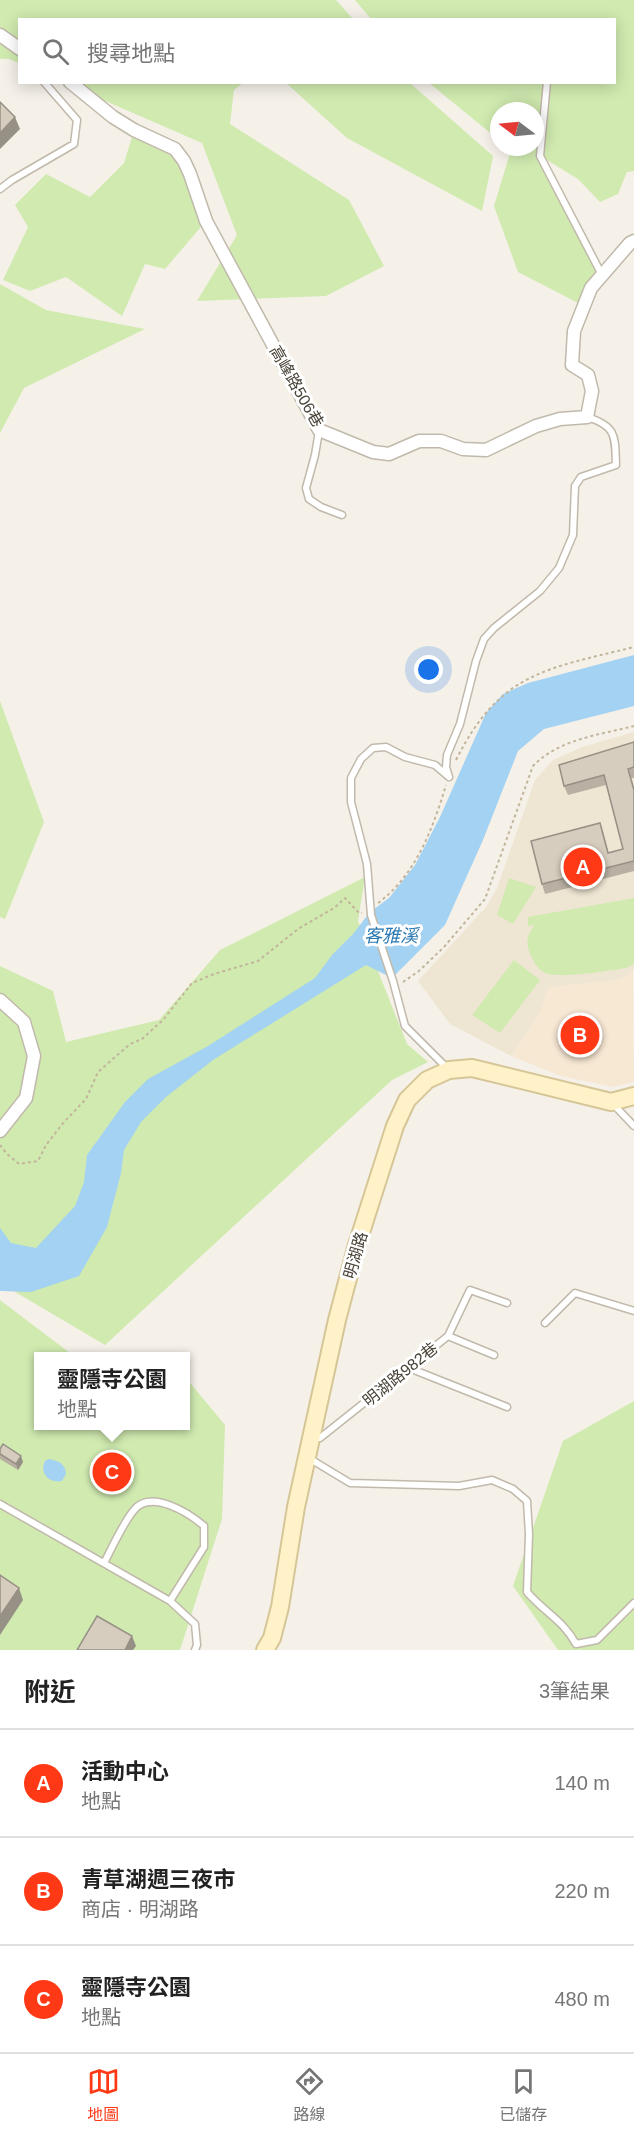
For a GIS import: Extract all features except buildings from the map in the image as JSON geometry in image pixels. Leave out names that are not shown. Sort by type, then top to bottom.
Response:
[{"type":"street","points":[[3,37],[18,48]]},
{"type":"street","name":"高峰路506巷","points":[[72,84],[113,117],[134,130],[175,149],[190,174],[206,221],[319,430],[373,452],[389,454],[419,441],[441,441],[463,449],[486,450],[536,426],[560,419],[587,417]]},
{"type":"street","points":[[587,417],[592,391],[588,375],[572,365],[574,331],[591,288],[634,241]]},
{"type":"street","points":[[0,1000],[24,1022],[34,1056],[26,1098],[0,1131]]},
{"type":"street","name":"明湖路","points":[[265,1650],[272,1638],[280,1607],[306,1456],[336,1320],[356,1248],[395,1126],[407,1100],[427,1080],[449,1070],[472,1068],[611,1102],[634,1096]]},
{"type":"lane","points":[[3,37],[18,54]]},
{"type":"lane","points":[[0,189],[74,144],[77,120],[46,84]]},
{"type":"lane","points":[[547,84],[540,156],[602,276]]},
{"type":"lane","points":[[449,777],[446,767],[447,755],[460,724],[484,639],[500,622],[540,591],[559,568],[573,535],[575,486],[581,477],[616,465],[616,442],[612,433],[605,424],[587,417]]},
{"type":"lane","points":[[319,430],[306,488],[309,499],[321,507],[342,515]]},
{"type":"lane","points":[[449,777],[435,765],[405,757],[386,747],[373,748],[361,759],[351,778],[351,802],[367,864],[371,911],[405,1026],[449,1070]]},
{"type":"lane","points":[[611,1102],[634,1126]]},
{"type":"lane","name":"明湖路982巷","points":[[311,1436],[320,1438],[448,1336],[470,1290],[507,1303]]},
{"type":"lane","points":[[545,1323],[575,1293],[634,1311]]},
{"type":"lane","points":[[448,1336],[494,1354]]},
{"type":"lane","points":[[409,1368],[507,1407]]},
{"type":"lane","points":[[306,1456],[350,1483],[459,1486],[492,1480],[513,1489],[527,1501],[529,1534],[527,1592],[552,1613],[576,1644],[597,1640],[634,1603]]},
{"type":"lane","points":[[104,1563],[134,1509],[146,1503],[165,1503],[190,1514],[204,1526],[204,1547],[171,1601]]},
{"type":"lane","points":[[0,1504],[171,1601],[195,1624],[197,1646],[195,1650]]},
{"type":"path","points":[[0,1145],[19,1164],[38,1161],[52,1137],[86,1099],[98,1072],[130,1044],[142,1039],[163,1020],[192,983],[214,974],[258,962],[298,929],[334,908],[345,898],[359,913],[371,911],[409,872],[434,823],[449,777],[466,740],[478,720],[503,694],[538,673],[634,647]]},
{"type":"path","points":[[394,983],[406,981],[419,971],[444,947],[485,899],[527,782],[538,762],[565,743],[634,726]]},
{"type":"shaded area","points":[[634,732],[634,969],[626,976],[616,980],[548,987],[539,1014],[511,1056],[450,1024],[418,981],[486,907],[497,888],[535,780],[553,760],[582,747]]},
{"type":"shaded area","points":[[633,969],[634,1082],[613,1087],[561,1076],[511,1056],[539,1014],[548,986],[616,980]]},
{"type":"green space","points":[[0,0],[336,0],[352,18],[18,18],[18,63],[0,59]]},
{"type":"green space","points":[[355,0],[634,0],[634,171],[627,172],[618,194],[600,202],[578,179],[542,157],[602,276],[584,306],[518,272],[494,206],[509,156],[544,156],[544,102],[490,102],[490,133],[430,84],[616,84],[616,18],[370,18]]},
{"type":"green space","points":[[66,84],[242,84],[234,90],[230,124],[349,200],[384,266],[326,296],[197,301],[237,235],[202,143]]},
{"type":"green space","points":[[287,84],[411,84],[490,153],[490,156],[493,156],[482,211],[347,138]]},
{"type":"green space","points":[[134,130],[175,149],[206,221],[165,269],[145,264],[122,316],[66,277],[30,291],[3,280],[28,227],[15,205],[46,174],[90,197],[124,163]]},
{"type":"green space","points":[[0,284],[46,310],[145,329],[24,388],[0,433]]},
{"type":"green space","points":[[0,701],[44,822],[5,919],[0,917]]},
{"type":"green space","points":[[365,877],[358,921],[407,1044],[428,1062],[392,1080],[105,1345],[0,1283],[0,966],[53,991],[66,1042],[159,1020],[220,950]]},
{"type":"green space","points":[[509,878],[536,887],[513,924],[497,915]]},
{"type":"green space","points":[[634,898],[634,964],[626,968],[607,971],[558,975],[548,974],[535,964],[527,943],[534,925],[528,926],[528,917]]},
{"type":"green space","points":[[514,960],[540,980],[500,1033],[472,1015]]},
{"type":"green space","points":[[0,1300],[69,1352],[34,1352],[34,1430],[190,1430],[190,1383],[225,1425],[222,1519],[180,1650],[0,1650]]},
{"type":"green space","points":[[634,1401],[634,1650],[558,1650],[513,1586],[563,1441]]},
{"type":"water","name":"客雅溪","points":[[634,655],[634,706],[544,729],[518,751],[483,840],[445,925],[392,978],[366,965],[213,1060],[166,1097],[141,1122],[124,1150],[121,1173],[107,1227],[79,1276],[31,1292],[0,1291],[0,1228],[11,1243],[36,1248],[75,1206],[84,1182],[87,1155],[125,1102],[148,1079],[208,1046],[315,978],[370,912],[389,898],[415,865],[440,817],[486,713],[503,694],[528,683]]},
{"type":"water","points":[[49,1459],[63,1465],[66,1474],[62,1481],[53,1481],[46,1477],[43,1465]]},
{"type":"place","name":"活動中心","points":[[583,867]]},
{"type":"place","name":"青草湖週三夜市","points":[[580,1035]]},
{"type":"place","name":"靈隱寺公園","points":[[112,1472]]}]
